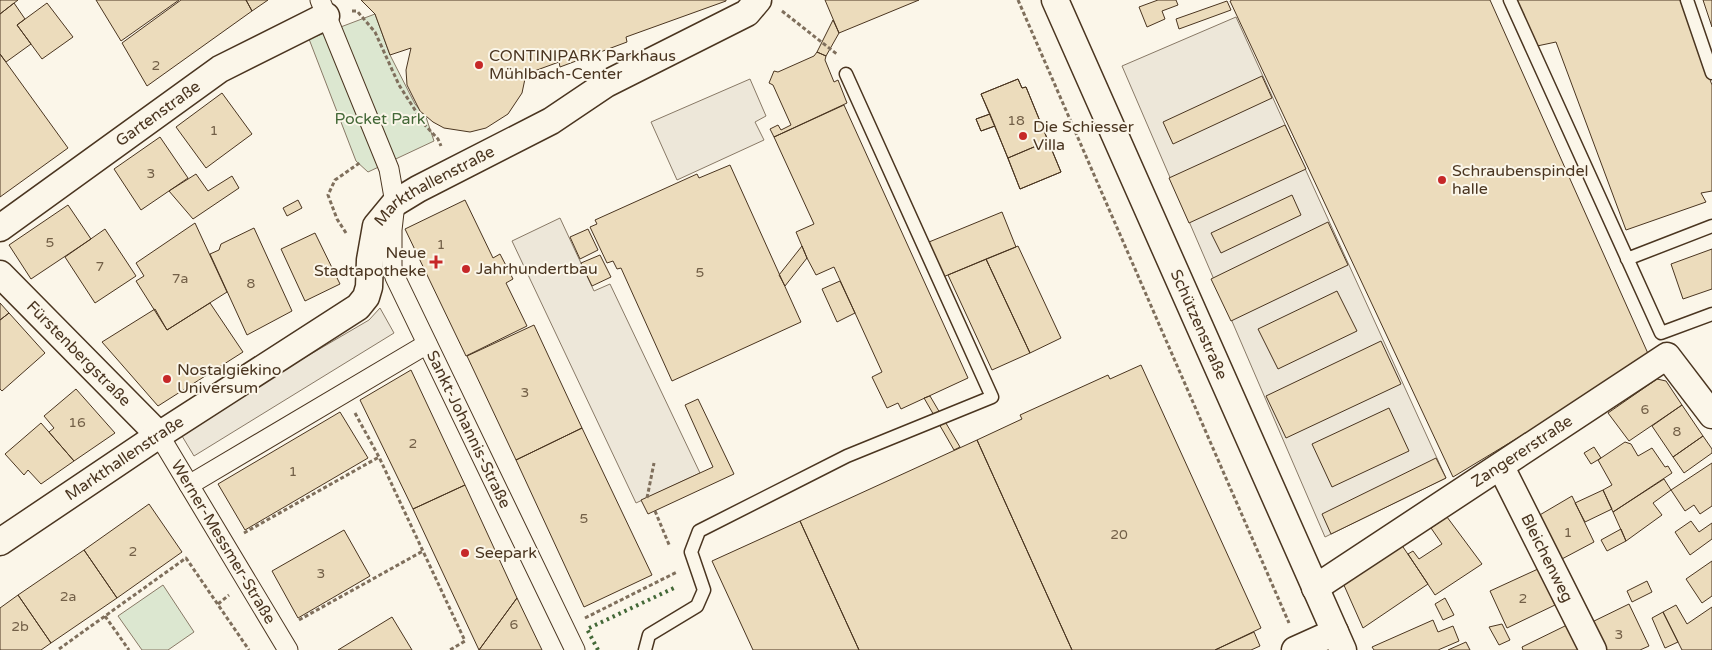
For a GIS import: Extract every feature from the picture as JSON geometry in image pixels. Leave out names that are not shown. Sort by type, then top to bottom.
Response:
[{"type":"street","name":"Markthallenstraße","points":[[0,542],[159,435],[358,307],[366,297],[376,226],[395,203],[418,189],[545,125],[606,84],[747,13],[758,0]]},
{"type":"street","name":"Schützenstraße","points":[[1055,0],[1339,641]]},
{"type":"street","name":"Sankt-Johannis-Straße","points":[[323,9],[382,147],[389,169],[395,203],[392,230],[392,267],[427,344],[575,650]]},
{"type":"street","name":"Gartenstraße","points":[[0,228],[220,70],[323,9]]},
{"type":"street","name":"Fürstenbergstraße","points":[[0,274],[159,435]]},
{"type":"street","points":[[189,485],[427,344]]},
{"type":"street","name":"Zangererstraße","points":[[1315,588],[1667,356],[1712,415]]},
{"type":"street","name":"Werner-Messmer-Straße","points":[[159,435],[288,650]]},
{"type":"street","name":"Bleichenweg","points":[[1501,467],[1593,650]]},
{"type":"street","points":[[1297,649],[1339,641]]},
{"type":"lane","points":[[1510,0],[1661,333],[1712,314]]},
{"type":"lane","points":[[1687,0],[1712,73]]},
{"type":"lane","points":[[645,650],[649,635],[697,606],[704,590],[691,552],[700,531],[848,456],[992,397],[846,74]]},
{"type":"lane","points":[[1627,259],[1712,226]]},
{"type":"path","points":[[1018,0],[1297,649]]},
{"type":"path","points":[[323,9],[357,11],[375,32],[399,86],[424,124],[438,139],[440,144],[432,148]]},
{"type":"path","points":[[782,11],[840,56],[846,74]]},
{"type":"path","points":[[370,260],[362,258],[337,219],[328,195],[335,180],[382,147]]},
{"type":"path","points":[[344,392],[379,457],[465,641],[450,650]]},
{"type":"path","points":[[242,534],[379,457]]},
{"type":"path","points":[[647,498],[654,463]]},
{"type":"path","points":[[655,511],[673,553]]},
{"type":"path","points":[[294,623],[423,551]]},
{"type":"path","points":[[59,649],[186,558],[249,650]]},
{"type":"path","points":[[564,628],[680,570]]},
{"type":"path","points":[[105,616],[129,650]]},
{"type":"green space","name":"Pocket Park","points":[[375,14],[390,55],[415,104],[426,117],[434,141],[368,172],[356,161],[309,39]]},
{"type":"green space","points":[[163,585],[194,632],[168,650],[142,650],[118,616]]},
{"type":"shaded area","points":[[1236,17],[1446,478],[1325,537],[1122,66]]},
{"type":"shaded area","points":[[750,79],[766,116],[755,122],[764,140],[677,180],[651,122]]},
{"type":"shaded area","points":[[560,218],[594,291],[610,284],[700,473],[636,503],[512,241]]},
{"type":"shaded area","points":[[380,308],[394,333],[194,456],[182,436],[275,375],[369,320]]},
{"type":"building","points":[[0,0],[18,0],[0,14]]},
{"type":"building","points":[[96,0],[179,0],[121,41]]},
{"type":"building","points":[[181,0],[246,0],[252,11],[147,86],[122,43]]},
{"type":"building","points":[[246,0],[268,0],[252,11]]},
{"type":"building","name":"CONTINIPARK Parkhaus Mühlbach-Center","points":[[361,0],[726,1],[626,37],[627,42],[560,67],[559,62],[526,74],[522,93],[508,114],[486,128],[470,132],[444,128],[420,111],[407,85],[406,70],[411,48],[390,55],[375,14]]},
{"type":"building","points":[[825,0],[919,0],[839,33]]},
{"type":"building","points":[[1158,0],[1176,0],[1178,5],[1162,11],[1165,19],[1147,27],[1139,7]]},
{"type":"building","name":"Schraubenspindel halle","points":[[1490,0],[1650,358],[1453,477],[1230,1]]},
{"type":"building","points":[[1517,0],[1680,0],[1712,85],[1712,191],[1701,193],[1706,202],[1626,230],[1556,42],[1537,46]]},
{"type":"building","points":[[1703,0],[1712,0],[1712,27]]},
{"type":"building","points":[[1227,1],[1231,10],[1179,29],[1176,19]]},
{"type":"building","points":[[14,3],[25,19],[17,25],[31,44],[6,62],[0,54],[0,14]]},
{"type":"building","points":[[47,3],[73,37],[42,59],[17,25]]},
{"type":"building","points":[[833,20],[839,33],[826,56],[817,52]]},
{"type":"building","points":[[817,52],[826,56],[825,60],[834,82],[838,80],[847,103],[774,137],[770,129],[778,125],[781,130],[791,125],[773,85],[769,83],[774,71],[778,72],[814,56]]},
{"type":"building","points":[[0,54],[68,148],[0,197]]},
{"type":"building","points":[[1262,76],[1272,98],[1173,144],[1163,122]]},
{"type":"building","name":"Die Schiesser Villa","points":[[1018,79],[1022,88],[1026,87],[1048,141],[1008,158],[981,94]]},
{"type":"building","name":"Die Schiesser Villa","points":[[1018,79],[1022,88],[1026,87],[1061,172],[1020,189],[995,126],[981,131],[976,119],[990,114],[981,94]]},
{"type":"building","points":[[222,93],[252,134],[206,168],[176,127]]},
{"type":"building","points":[[844,105],[968,378],[901,409],[898,403],[887,408],[872,377],[882,372],[834,267],[816,275],[807,258],[796,232],[814,224],[774,137]]},
{"type":"building","points":[[990,114],[995,126],[981,131],[976,119]]},
{"type":"building","points":[[1285,125],[1306,169],[1189,223],[1169,178]]},
{"type":"building","points":[[160,137],[188,178],[141,210],[114,169]]},
{"type":"building","points":[[1048,141],[1061,172],[1020,189],[1008,158]]},
{"type":"building","points":[[730,165],[801,322],[672,381],[621,268],[617,269],[613,261],[607,263],[590,227],[597,224],[595,220],[697,174],[699,178]]},
{"type":"building","points":[[196,174],[208,191],[232,176],[239,188],[193,219],[169,191]]},
{"type":"building","points":[[1292,195],[1301,215],[1221,253],[1211,233]]},
{"type":"building","points":[[298,200],[302,208],[287,216],[283,208]]},
{"type":"building","name":"Jahrhundertbau","points":[[465,200],[493,258],[500,254],[513,279],[506,283],[527,326],[466,356],[405,229]]},
{"type":"building","points":[[68,205],[91,239],[31,279],[9,245]]},
{"type":"building","points":[[1002,212],[1016,247],[943,277],[929,242]]},
{"type":"building","points":[[1328,222],[1348,265],[1231,321],[1211,279]]},
{"type":"building","points":[[195,223],[227,292],[167,330],[136,281],[144,276],[136,263]]},
{"type":"building","points":[[254,228],[292,311],[247,335],[210,254],[219,250],[221,244]]},
{"type":"building","points":[[105,229],[136,276],[95,303],[65,257]]},
{"type":"building","points":[[588,229],[598,250],[580,259],[570,237]]},
{"type":"building","points":[[315,233],[340,284],[305,301],[281,249]]},
{"type":"building","points":[[802,246],[807,258],[785,286],[779,275]]},
{"type":"building","points":[[1018,246],[1061,338],[1030,353],[986,259]]},
{"type":"building","points":[[1712,249],[1712,289],[1683,299],[1671,264]]},
{"type":"building","points":[[600,255],[611,277],[592,286],[581,263]]},
{"type":"building","points":[[986,259],[1030,353],[992,370],[948,275]]},
{"type":"building","points":[[840,281],[855,313],[837,322],[822,289]]},
{"type":"building","points":[[1337,291],[1357,331],[1278,369],[1258,329]]},
{"type":"building","points":[[0,303],[9,313],[0,320]]},
{"type":"building","name":"Nostalgiekino Universum","points":[[210,303],[243,352],[158,406],[102,342],[155,309],[167,330]]},
{"type":"building","points":[[9,313],[45,353],[2,391],[0,389],[0,320]]},
{"type":"building","points":[[534,325],[582,428],[516,460],[467,356]]},
{"type":"building","points":[[1381,341],[1401,384],[1286,438],[1266,396]]},
{"type":"building","points":[[1141,365],[1261,628],[1215,650],[1072,650],[977,440],[1022,419],[1020,415],[1108,375],[1110,379]]},
{"type":"building","points":[[411,370],[465,485],[413,509],[360,400]]},
{"type":"building","points":[[1657,379],[1666,381],[1682,405],[1629,441],[1608,413]]},
{"type":"building","points":[[76,389],[115,433],[74,461],[49,432],[54,428],[44,416]]},
{"type":"building","points":[[930,396],[960,447],[954,450],[924,398]]},
{"type":"building","points":[[698,399],[734,474],[648,514],[641,500],[713,467],[685,405]]},
{"type":"building","points":[[1682,405],[1703,436],[1673,457],[1652,426]]},
{"type":"building","points":[[1389,408],[1409,451],[1332,487],[1312,444]]},
{"type":"building","points":[[340,412],[368,458],[245,530],[218,484]]},
{"type":"building","points":[[41,423],[74,461],[41,484],[28,470],[24,475],[5,454]]},
{"type":"building","points":[[582,428],[652,575],[584,607],[516,460]]},
{"type":"building","points":[[1703,436],[1712,449],[1712,453],[1684,473],[1673,457]]},
{"type":"building","points":[[977,440],[1072,650],[859,650],[800,521]]},
{"type":"building","points":[[1625,442],[1631,444],[1638,456],[1652,448],[1665,467],[1668,466],[1672,473],[1613,512],[1603,490],[1612,485],[1598,460]]},
{"type":"building","points":[[1594,447],[1601,458],[1591,464],[1584,453]]},
{"type":"building","points":[[1436,458],[1446,478],[1331,534],[1322,514]]},
{"type":"building","points":[[1712,463],[1712,506],[1700,514],[1694,505],[1685,511],[1671,490]]},
{"type":"building","points":[[1664,479],[1671,490],[1653,503],[1662,515],[1626,541],[1613,512]]},
{"type":"building","name":"Seepark","points":[[465,485],[517,598],[479,650],[413,509]]},
{"type":"building","points":[[1603,490],[1612,509],[1585,522],[1575,503]]},
{"type":"building","points":[[1572,496],[1594,542],[1560,560],[1538,516]]},
{"type":"building","points":[[149,504],[182,552],[117,598],[84,550]]},
{"type":"building","points":[[1447,517],[1482,564],[1435,595],[1408,554],[1413,551],[1419,559],[1442,544],[1431,528]]},
{"type":"building","points":[[800,521],[859,650],[753,650],[712,561]]},
{"type":"building","points":[[1691,521],[1699,532],[1712,523],[1712,539],[1690,555],[1675,532]]},
{"type":"building","points":[[1621,529],[1626,541],[1607,551],[1601,540]]},
{"type":"building","points":[[344,530],[370,576],[298,618],[272,571]]},
{"type":"building","points":[[1401,544],[1428,584],[1363,628],[1343,583]]},
{"type":"building","points":[[84,550],[117,598],[51,643],[18,595]]},
{"type":"building","points":[[1712,561],[1712,596],[1702,603],[1686,579]]},
{"type":"building","points":[[1538,569],[1555,605],[1507,628],[1490,591]]},
{"type":"building","points":[[1647,581],[1652,592],[1632,602],[1627,591]]},
{"type":"building","points":[[18,595],[51,643],[41,650],[0,650],[0,608]]},
{"type":"building","name":"Seepark","points":[[517,598],[542,650],[479,650]]},
{"type":"building","points":[[1445,598],[1454,615],[1443,620],[1435,604]]},
{"type":"building","points":[[1629,604],[1649,646],[1640,650],[1603,650],[1590,623]]},
{"type":"building","points":[[1676,605],[1687,624],[1712,607],[1712,650],[1682,650],[1663,612]]},
{"type":"building","points":[[1663,612],[1678,642],[1665,648],[1652,618]]},
{"type":"building","points":[[392,617],[412,650],[338,650]]},
{"type":"building","points":[[1433,620],[1438,632],[1453,626],[1459,641],[1438,650],[1374,650],[1372,647]]},
{"type":"building","points":[[1502,624],[1510,640],[1499,645],[1489,627]]},
{"type":"building","points":[[1567,625],[1579,650],[1523,650],[1522,647]]},
{"type":"building","points":[[1254,632],[1260,646],[1251,650],[1215,650]]},
{"type":"building","points":[[1466,642],[1470,650],[1448,650]]},
{"type":"hedge","points":[[598,650],[587,629],[676,587]]},
{"type":"place","name":"CONTINIPARK Parkhaus Mühlbach-Center","points":[[479,65]]},
{"type":"place","name":"Die Schiesser Villa","points":[[1023,136]]},
{"type":"place","name":"Schraubenspindel halle","points":[[1442,180]]},
{"type":"place","name":"Neue Stadtapotheke","points":[[436,262]]},
{"type":"place","name":"Jahrhundertbau","points":[[466,269]]},
{"type":"place","name":"Nostalgiekino Universum","points":[[167,379]]},
{"type":"place","name":"Seepark","points":[[465,553]]}]
